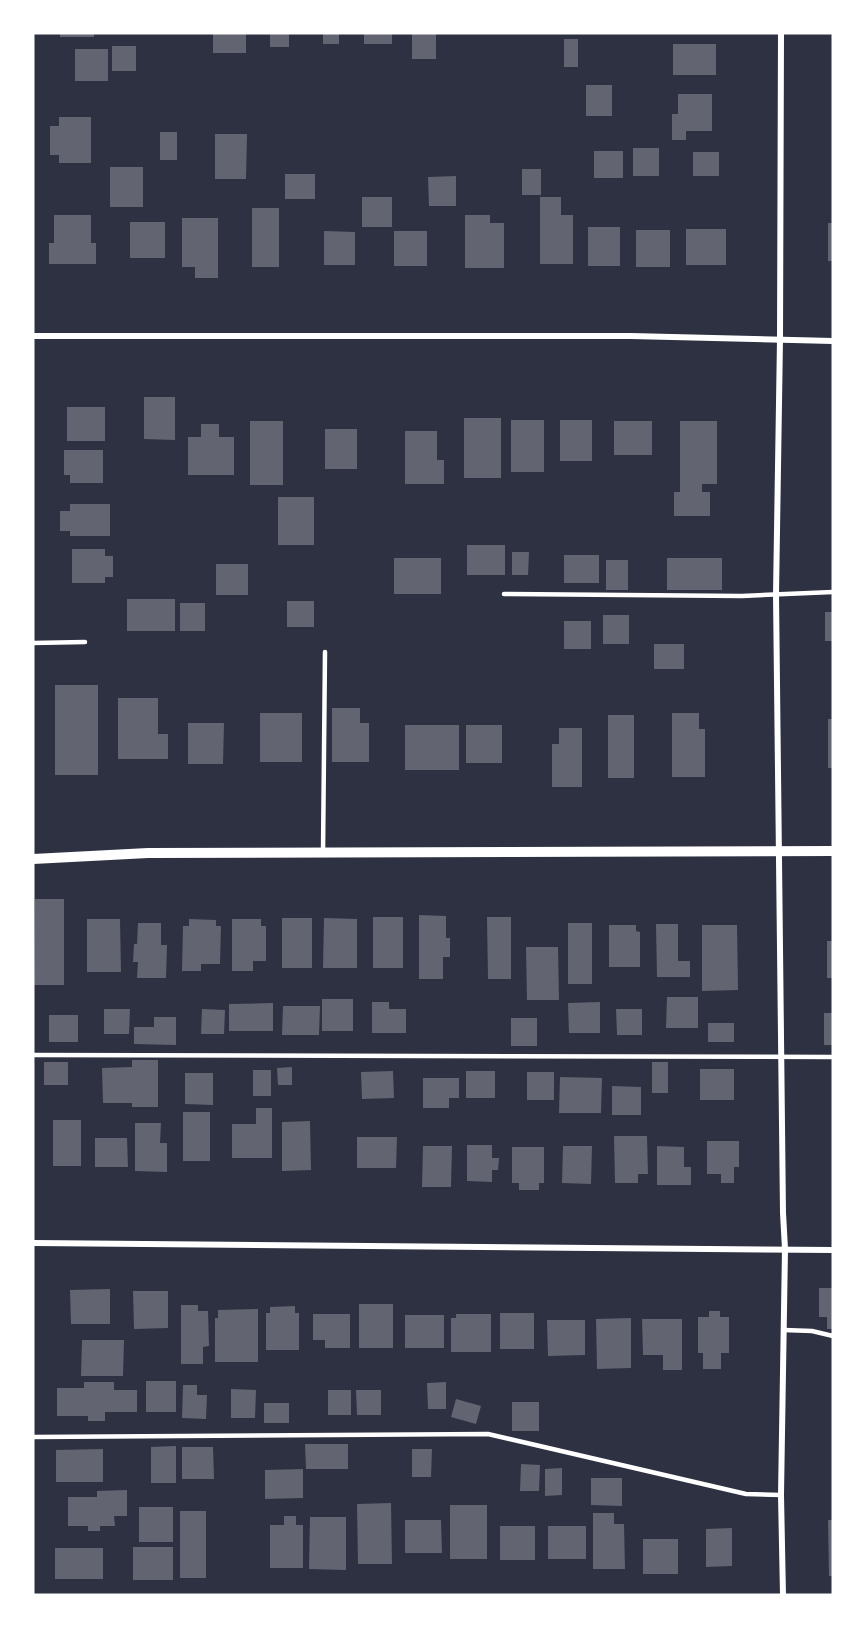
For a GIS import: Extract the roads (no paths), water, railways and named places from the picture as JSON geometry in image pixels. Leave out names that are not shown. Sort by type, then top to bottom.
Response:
[{"type":"street","points":[[781,33],[776,595],[785,1249],[781,1495],[783,1595]]},
{"type":"street","points":[[33,336],[631,336],[833,341]]},
{"type":"street","points":[[33,859],[148,853],[833,851]]},
{"type":"street","points":[[33,1243],[742,1247],[833,1250]]},
{"type":"lane","points":[[504,594],[776,595],[833,592]]},
{"type":"lane","points":[[33,643],[85,642]]},
{"type":"lane","points":[[322,854],[325,652]]},
{"type":"lane","points":[[33,1055],[833,1057]]},
{"type":"lane","points":[[784,1330],[812,1331],[833,1336]]},
{"type":"lane","points":[[33,1437],[488,1434],[746,1494],[781,1495]]}]
